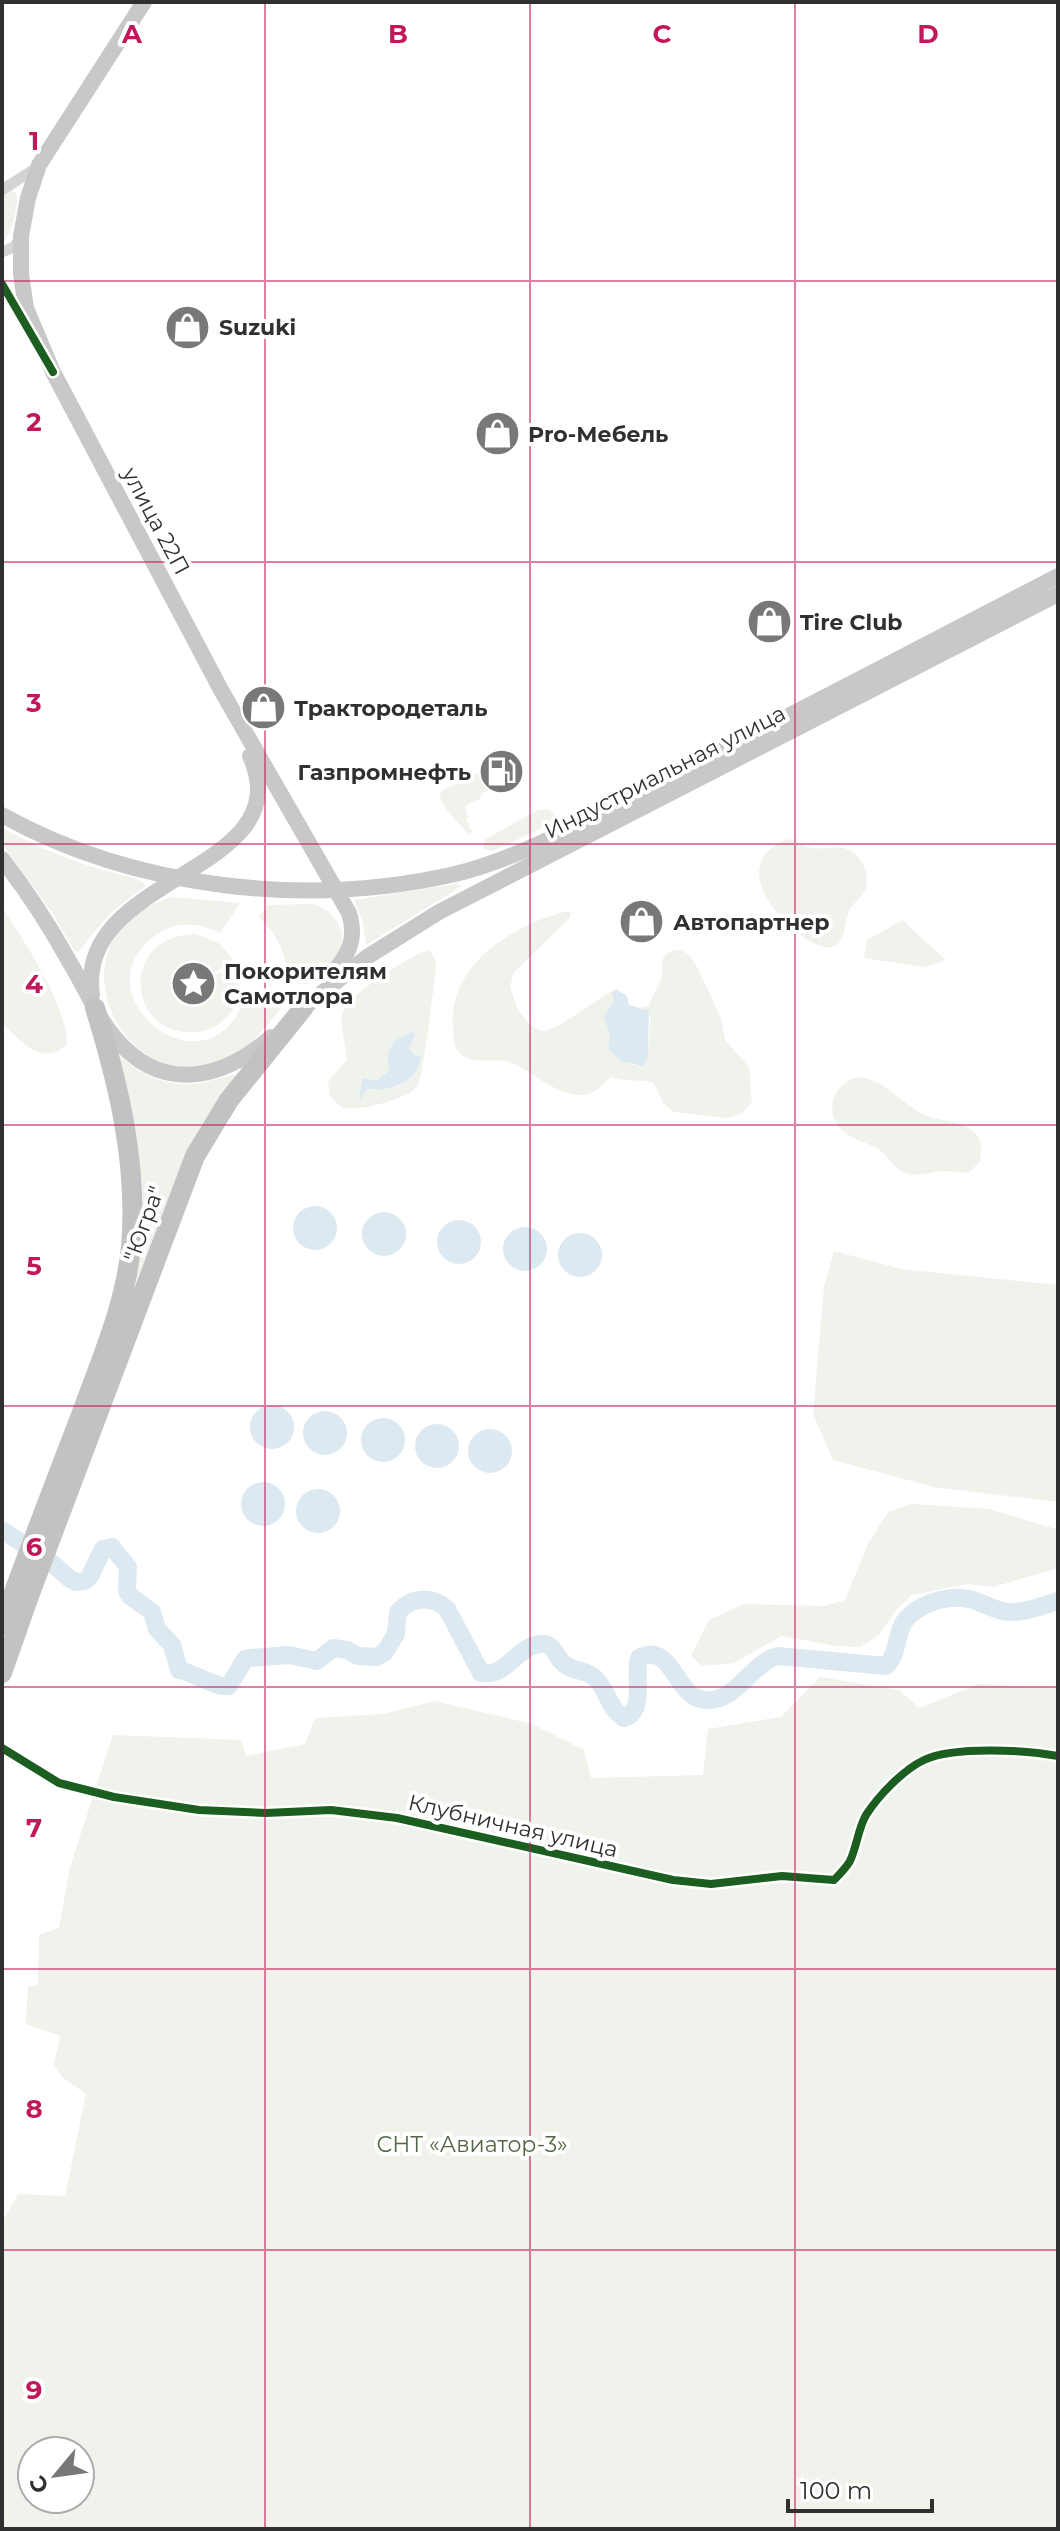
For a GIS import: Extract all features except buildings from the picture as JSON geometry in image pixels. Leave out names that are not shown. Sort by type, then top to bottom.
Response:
[{"type":"highway","name":"\"Югра\"","points":[[49,1521],[195,1156],[229,1100],[304,1007]]},
{"type":"highway","name":"\"Югра\"","points":[[49,1521],[118,1312],[131,1246],[129,1154],[116,1082],[95,1008]]},
{"type":"highway","points":[[2,1673],[22,1593],[49,1521]]},
{"type":"highway","points":[[2,1625],[22,1593]]},
{"type":"main road","name":"улица 22П","points":[[144,2],[39,165],[27,201],[21,238],[21,274],[26,308],[53,372],[221,690],[336,889]]},
{"type":"main road","name":"Индустриальная улица","points":[[336,889],[439,877],[508,856],[754,734],[1058,576]]},
{"type":"main road","name":"Индустриальная улица","points":[[304,1007],[377,949],[439,912],[1058,594]]},
{"type":"main road","name":"улица 22П","points":[[176,878],[238,837],[257,803],[260,788],[254,764],[221,690]]},
{"type":"main road","points":[[2,815],[94,855],[176,878],[252,887],[336,889],[352,923],[351,949],[304,1007],[244,1060],[200,1074],[176,1074],[152,1067],[132,1055],[115,1038],[37,908],[2,859]]},
{"type":"main road","points":[[95,1008],[91,974],[94,959],[105,937],[132,907],[176,878]]},
{"type":"street","points":[[7,188],[39,165]]},
{"type":"street","points":[[7,188],[22,188],[27,201]]},
{"type":"street","points":[[2,252],[14,247],[21,238]]},
{"type":"street","points":[[2,284],[53,372]]},
{"type":"street","name":"Клубничная улица","points":[[2,1748],[59,1783],[128,1799],[199,1810],[266,1813],[331,1810],[397,1818],[673,1880],[711,1884],[782,1876],[834,1880],[848,1863],[869,1810],[902,1776],[926,1758],[1011,1750],[1058,1756]]},
{"type":"green space","points":[[16,192],[16,211],[9,233],[2,243],[2,196]]},
{"type":"green space","points":[[481,772],[490,789],[481,794],[480,799],[465,806],[466,819],[472,831],[469,835],[448,812],[439,795],[443,790]]},
{"type":"green space","points":[[548,809],[556,815],[557,820],[553,823],[493,851],[483,849],[485,840],[491,836],[538,810]]},
{"type":"green space","points":[[2,828],[58,855],[133,878],[146,886],[111,912],[78,952],[2,844]]},
{"type":"green space","points":[[789,839],[812,848],[849,850],[858,856],[863,865],[867,876],[866,887],[849,911],[841,941],[837,945],[825,947],[799,934],[774,908],[765,893],[760,864],[768,851]]},
{"type":"green space","points":[[456,884],[462,886],[366,945],[363,923],[354,900]]},
{"type":"green space","points":[[172,897],[240,903],[220,933],[196,925],[172,927],[156,935],[135,958],[130,984],[138,1007],[155,1027],[178,1039],[203,1040],[226,1028],[245,999],[284,1005],[247,1046],[201,1066],[164,1063],[134,1045],[114,1016],[104,982],[109,948],[131,918]]},
{"type":"green space","points":[[313,904],[323,908],[337,921],[342,938],[338,955],[331,964],[305,985],[285,980],[283,953],[259,917],[268,905]]},
{"type":"green space","points":[[2,908],[43,974],[60,1011],[67,1044],[58,1051],[49,1054],[32,1049],[2,1023]]},
{"type":"green space","points":[[568,911],[571,914],[569,919],[514,972],[510,987],[518,1010],[530,1025],[541,1031],[560,1025],[613,990],[614,1000],[604,1017],[610,1036],[608,1049],[622,1062],[639,1066],[649,1045],[650,1015],[640,1007],[649,1006],[662,977],[664,957],[667,953],[681,950],[696,965],[721,1018],[725,1040],[749,1067],[752,1102],[742,1113],[728,1118],[674,1112],[663,1103],[654,1083],[611,1077],[592,1093],[572,1094],[553,1087],[510,1062],[469,1059],[458,1051],[453,1027],[454,1004],[461,984],[473,966],[488,950],[507,937],[547,917]]},
{"type":"green space","points":[[903,920],[946,960],[925,967],[864,958],[867,940]]},
{"type":"green space","points":[[196,934],[220,944],[235,962],[202,978],[194,973],[186,976],[182,982],[183,989],[189,995],[199,993],[204,988],[204,981],[236,965],[239,986],[237,999],[227,1017],[212,1028],[194,1032],[172,1029],[155,1019],[145,1003],[141,985],[143,967],[153,950],[171,939]]},
{"type":"green space","points":[[429,950],[436,961],[418,1085],[405,1095],[383,1103],[342,1108],[330,1096],[328,1081],[347,1060],[341,1019],[344,1010],[364,989]],"holes":[[[408,1033],[415,1035],[409,1048],[418,1067],[410,1079],[397,1087],[367,1089],[361,1098],[363,1079],[376,1081],[389,1071],[394,1045]]]},
{"type":"green space","points":[[114,1049],[131,1066],[164,1081],[188,1084],[237,1075],[114,1343],[132,1286]]},
{"type":"green space","points":[[857,1077],[886,1087],[927,1116],[974,1132],[980,1140],[980,1162],[968,1173],[905,1173],[877,1148],[848,1135],[835,1120],[833,1103],[840,1087]]},
{"type":"green space","points":[[834,1251],[901,1269],[1058,1285],[1058,1502],[934,1487],[833,1460],[813,1414],[824,1287]]},
{"type":"green space","points":[[911,1504],[989,1509],[1056,1529],[1058,1568],[993,1587],[968,1584],[912,1595],[897,1609],[879,1635],[860,1647],[781,1636],[734,1663],[702,1666],[691,1656],[709,1620],[744,1604],[825,1606],[845,1600],[868,1544],[888,1512]]},
{"type":"green space","name":"СНТ «Авиатор-3»","points":[[820,1677],[899,1690],[919,1708],[979,1684],[1058,1688],[1058,2529],[2,2529],[2,2217],[5,2217],[18,2194],[65,2196],[86,2094],[62,2077],[54,2064],[60,2036],[26,2024],[28,1987],[38,1985],[39,1935],[59,1928],[70,1867],[113,1735],[241,1740],[246,1756],[305,1744],[315,1718],[383,1714],[435,1701],[532,1724],[584,1750],[591,1778],[703,1775],[708,1729],[781,1717]]},
{"type":"shaded area","points":[[616,989],[627,996],[629,1005],[649,1011],[648,1056],[644,1066],[622,1062],[608,1049],[610,1036],[604,1017],[614,1000],[612,993]]},
{"type":"shaded area","points":[[412,1031],[415,1035],[409,1048],[415,1056],[420,1055],[415,1073],[393,1087],[367,1089],[361,1099],[363,1078],[376,1081],[389,1071],[388,1055],[393,1042]]},
{"type":"shaded area","points":[[315,1206],[330,1213],[337,1228],[330,1243],[315,1250],[300,1243],[293,1228],[300,1213]]},
{"type":"shaded area","points":[[384,1212],[399,1219],[406,1234],[399,1249],[384,1256],[369,1249],[362,1234],[369,1219]]},
{"type":"shaded area","points":[[459,1220],[474,1227],[481,1242],[474,1257],[459,1264],[444,1257],[437,1242],[444,1227]]},
{"type":"shaded area","points":[[525,1227],[540,1234],[547,1249],[540,1264],[525,1271],[510,1264],[503,1249],[510,1234]]},
{"type":"shaded area","points":[[580,1233],[595,1240],[602,1255],[595,1270],[580,1277],[565,1270],[558,1255],[565,1240]]},
{"type":"shaded area","points":[[272,1405],[288,1411],[294,1427],[288,1443],[272,1449],[256,1443],[250,1427],[256,1411]]},
{"type":"shaded area","points":[[325,1411],[341,1417],[347,1433],[341,1449],[325,1455],[309,1449],[303,1433],[309,1417]]},
{"type":"shaded area","points":[[383,1418],[399,1424],[405,1440],[399,1456],[383,1462],[367,1456],[361,1440],[367,1424]]},
{"type":"shaded area","points":[[437,1424],[453,1430],[459,1446],[453,1462],[437,1468],[421,1462],[415,1446],[421,1430]]},
{"type":"shaded area","points":[[490,1429],[506,1435],[512,1451],[506,1467],[490,1473],[474,1467],[468,1451],[474,1435]]},
{"type":"shaded area","points":[[263,1482],[279,1488],[285,1504],[279,1520],[263,1526],[247,1520],[241,1504],[247,1488]]},
{"type":"shaded area","points":[[318,1489],[334,1495],[340,1511],[334,1527],[318,1533],[302,1527],[296,1511],[302,1495]]},
{"type":"waterway","points":[[2,1530],[76,1582],[85,1581],[103,1549],[112,1547],[128,1567],[127,1591],[152,1612],[157,1629],[172,1645],[179,1670],[218,1685],[229,1686],[245,1659],[250,1658],[289,1655],[317,1661],[333,1648],[358,1656],[377,1657],[385,1652],[396,1634],[398,1612],[409,1603],[429,1600],[447,1609],[481,1673],[497,1671],[532,1646],[548,1645],[566,1665],[595,1678],[615,1710],[624,1718],[631,1714],[637,1701],[639,1658],[650,1655],[666,1663],[695,1697],[716,1699],[735,1689],[760,1666],[778,1656],[886,1666],[904,1622],[915,1611],[939,1600],[965,1598],[1009,1612],[1058,1601]]},
{"type":"cycle path","points":[[2,284],[53,372]]},
{"type":"cycle path","points":[[2,1748],[59,1783],[114,1797],[199,1810],[266,1813],[331,1810],[397,1818],[673,1880],[711,1884],[782,1876],[834,1880],[850,1861],[863,1820],[871,1807],[900,1777],[924,1760],[971,1751],[1058,1756]]},
{"type":"place","name":"Suzuki","points":[[188,327]]},
{"type":"place","name":"Pro-Мебель","points":[[497,434]]},
{"type":"place","name":"Tire Club","points":[[769,622]]},
{"type":"place","name":"Трактородеталь","points":[[263,708]]},
{"type":"place","name":"Газпромнефть","points":[[502,772]]},
{"type":"place","name":"Автопартнер","points":[[642,922]]},
{"type":"place","name":"Покорителям Самотлора","points":[[193,984]]}]
